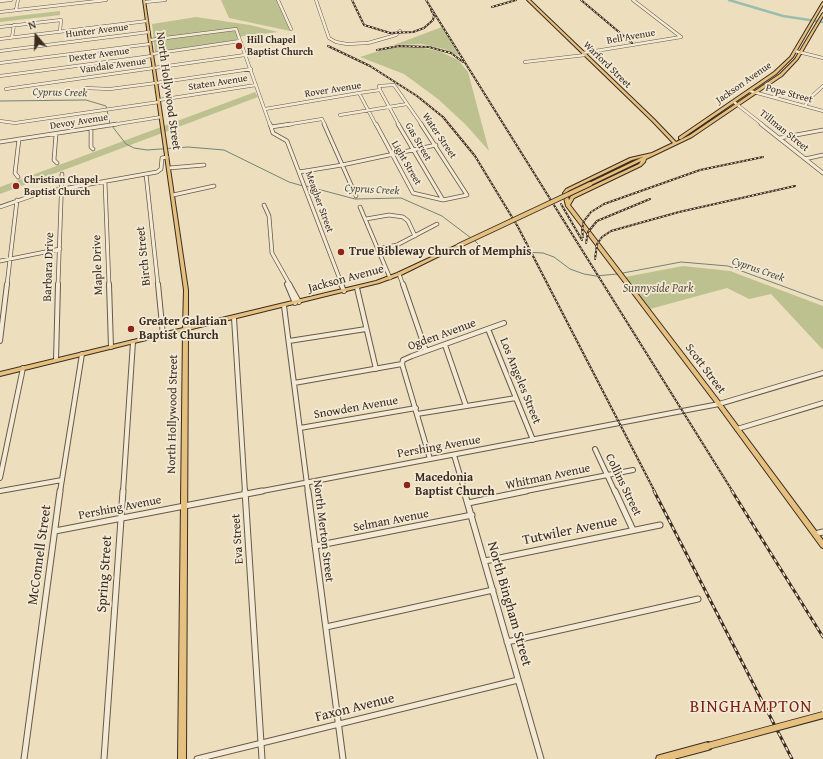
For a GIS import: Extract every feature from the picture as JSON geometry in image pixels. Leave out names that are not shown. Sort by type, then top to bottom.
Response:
[{"type":"main road","name":"Warford Street","points":[[528,0],[675,143]]},
{"type":"main road","name":"North Hollywood Street","points":[[144,1],[186,290],[182,759]]},
{"type":"main road","name":"Jackson Avenue","points":[[675,143],[775,73],[795,51],[823,3]]},
{"type":"main road","points":[[818,13],[823,14]]},
{"type":"main road","name":"Jackson Avenue","points":[[0,374],[297,303],[390,278],[691,136],[781,75],[800,52],[823,14]]},
{"type":"main road","points":[[568,206],[565,193],[567,190],[631,159],[653,154]]},
{"type":"main road","points":[[568,206],[572,197],[640,166],[644,162],[644,158]]},
{"type":"main road","name":"Scott Street","points":[[568,206],[738,429],[823,545]]},
{"type":"main road","points":[[660,759],[823,715]]},
{"type":"street","points":[[0,1],[11,0]]},
{"type":"street","points":[[16,10],[18,0]]},
{"type":"street","points":[[0,12],[106,0]]},
{"type":"street","points":[[144,1],[164,0]]},
{"type":"street","points":[[278,0],[291,29]]},
{"type":"street","points":[[316,0],[329,38],[336,42],[347,44],[368,43],[396,35],[400,31]]},
{"type":"street","name":"Bell Avenue","points":[[525,62],[584,54],[682,37],[633,0]]},
{"type":"street","points":[[0,27],[61,20],[60,31]]},
{"type":"street","points":[[0,39],[147,20]]},
{"type":"street","points":[[12,37],[14,25]]},
{"type":"street","points":[[0,63],[150,42],[229,29],[236,30],[271,127],[317,119],[323,120],[356,196]]},
{"type":"street","name":"Hunter Avenue","points":[[0,52],[149,32]]},
{"type":"street","name":"Dexter Avenue","points":[[0,76],[240,41]]},
{"type":"street","points":[[795,51],[823,58]]},
{"type":"street","name":"Vandale Avenue","points":[[6,89],[245,55]]},
{"type":"street","points":[[85,88],[110,89],[251,69]]},
{"type":"street","points":[[775,73],[781,75]]},
{"type":"street","name":"Rover Avenue","points":[[265,109],[380,90],[379,86],[388,84],[394,85],[396,88]]},
{"type":"street","name":"Staten Avenue","points":[[0,121],[15,124],[256,85]]},
{"type":"street","points":[[805,106],[810,98],[823,86]]},
{"type":"street","name":"Water Street","points":[[396,88],[436,145],[467,195]]},
{"type":"street","name":"Gas Street","points":[[380,90],[413,151],[443,200]]},
{"type":"street","name":"Pope Street","points":[[750,91],[823,111]]},
{"type":"street","points":[[818,91],[823,92]]},
{"type":"street","name":"Light Street","points":[[359,93],[413,192],[443,200],[467,195]]},
{"type":"street","name":"Tillman Street","points":[[734,102],[823,173]]},
{"type":"street","points":[[340,115],[407,104]]},
{"type":"street","name":"Devoy Avenue","points":[[0,142],[161,117]]},
{"type":"street","points":[[701,124],[706,126]]},
{"type":"street","name":"Meagher Street","points":[[271,127],[273,133],[287,141],[344,291]]},
{"type":"street","points":[[91,128],[91,147],[93,149]]},
{"type":"street","points":[[780,138],[823,130]]},
{"type":"street","points":[[56,134],[54,160],[57,163]]},
{"type":"street","points":[[18,177],[15,173],[20,139]]},
{"type":"street","points":[[299,172],[342,165],[436,145]]},
{"type":"street","points":[[0,207],[17,200],[61,189],[157,172],[161,168],[162,158],[166,155]]},
{"type":"street","points":[[805,159],[823,155]]},
{"type":"street","points":[[169,168],[204,165]]},
{"type":"street","name":"Barbara Drive","points":[[56,360],[62,174]]},
{"type":"street","name":"Birch Street","points":[[146,174],[163,335]]},
{"type":"street","name":"Maple Drive","points":[[105,182],[111,347]]},
{"type":"street","points":[[173,195],[214,186]]},
{"type":"street","points":[[0,341],[17,200]]},
{"type":"street","points":[[264,205],[269,216],[272,253],[287,284],[287,287],[297,303]]},
{"type":"street","points":[[360,207],[390,278]]},
{"type":"street","points":[[366,219],[389,215],[403,217],[408,221],[415,236]]},
{"type":"street","points":[[378,249],[397,245],[437,224]]},
{"type":"street","points":[[0,261],[60,249]]},
{"type":"street","points":[[399,274],[426,351]]},
{"type":"street","points":[[357,288],[376,369]]},
{"type":"street","name":"North Merton Street","points":[[284,306],[343,759]]},
{"type":"street","name":"Eva Street","points":[[234,318],[262,759]]},
{"type":"street","name":"Ogden Avenue","points":[[294,383],[402,364],[403,360],[504,323]]},
{"type":"street","points":[[289,341],[366,329]]},
{"type":"street","name":"Los Angeles Street","points":[[488,329],[533,440]]},
{"type":"street","name":"Spring Street","points":[[104,759],[133,342]]},
{"type":"street","points":[[445,345],[466,406]]},
{"type":"street","name":"McConnell Street","points":[[24,759],[62,480],[82,354]]},
{"type":"street","points":[[402,364],[430,459]]},
{"type":"street","points":[[0,478],[23,368]]},
{"type":"street","name":"Pershing Avenue","points":[[56,531],[719,404],[823,373]]},
{"type":"street","points":[[417,414],[516,398]]},
{"type":"street","points":[[738,429],[823,403]]},
{"type":"street","name":"Snowden Avenue","points":[[300,428],[416,408]]},
{"type":"street","name":"Collins Street","points":[[595,449],[633,530]]},
{"type":"street","name":"North Bingham Street","points":[[454,455],[541,759]]},
{"type":"street","name":"Whitman Avenue","points":[[468,503],[633,470]]},
{"type":"street","points":[[0,492],[62,480]]},
{"type":"street","name":"Selman Avenue","points":[[315,546],[472,515]]},
{"type":"street","name":"Tutwiler Avenue","points":[[484,561],[660,525]]},
{"type":"street","points":[[815,534],[823,532]]},
{"type":"street","points":[[326,627],[493,590]]},
{"type":"street","points":[[507,642],[698,599]]},
{"type":"street","name":"Faxon Avenue","points":[[197,759],[518,680]]},
{"type":"green space","points":[[221,0],[276,0],[290,31],[229,18]]},
{"type":"green space","points":[[60,11],[60,15],[0,22],[0,18]]},
{"type":"green space","points":[[196,17],[250,25],[278,32],[237,37],[237,40],[155,52],[152,24]]},
{"type":"green space","points":[[442,27],[459,56],[444,49],[422,44],[394,45]]},
{"type":"green space","points":[[418,47],[439,51],[458,60],[468,72],[489,151],[466,125],[438,99],[404,74],[360,57],[385,49]]},
{"type":"green space","points":[[255,92],[258,97],[0,194],[0,187]]},
{"type":"green space","name":"Sunnyside Park","points":[[683,266],[730,271],[823,306],[823,350],[771,294],[749,299],[727,288],[650,309],[625,277]]},
{"type":"waterway","points":[[729,0],[783,16],[823,22]]},
{"type":"waterway","name":"Cyprus Creek","points":[[0,101],[86,100],[106,106],[110,124]]},
{"type":"waterway","name":"Cyprus Creek","points":[[112,126],[126,144],[134,148],[147,150],[188,147],[224,150],[289,182],[303,186]]},
{"type":"waterway","name":"Cyprus Creek","points":[[306,186],[355,199],[401,198],[442,216],[471,238]]},
{"type":"waterway","name":"Cyprus Creek","points":[[474,240],[481,247],[490,250],[543,253],[554,257],[570,269],[584,274],[596,276],[617,274]]},
{"type":"waterway","name":"Cyprus Creek","points":[[623,273],[681,262],[728,266],[823,301]]},
{"type":"railway","points":[[352,0],[364,25],[390,33],[413,32],[424,28],[433,20],[434,15],[431,10]]},
{"type":"railway","points":[[426,0],[733,492]]},
{"type":"railway","points":[[492,7],[516,0]]},
{"type":"railway","points":[[581,0],[632,43]]},
{"type":"railway","points":[[328,46],[370,66],[417,96],[443,117],[475,156],[518,227],[655,492]]},
{"type":"railway","points":[[377,50],[399,46],[429,47],[451,53],[463,62]]},
{"type":"railway","points":[[583,237],[582,229],[584,221],[591,212],[604,204],[700,170],[763,157]]},
{"type":"railway","points":[[595,259],[597,244],[602,237],[611,231],[679,212],[795,186]]},
{"type":"railway","points":[[586,243],[588,232],[597,221],[650,199]]},
{"type":"railway","points":[[561,204],[582,240]]},
{"type":"railway","points":[[654,491],[792,759]]},
{"type":"railway","points":[[732,491],[823,637]]},
{"type":"place","name":"Hill Chapel Baptist Church","points":[[239,46]]},
{"type":"place","name":"Christian Chapel Baptist Church","points":[[16,186]]},
{"type":"place","name":"True Bibleway Church of Memphis","points":[[341,252]]},
{"type":"place","name":"Greater Galatian Baptist Church","points":[[131,329]]},
{"type":"place","name":"Macedonia Baptist Church","points":[[407,485]]},
{"type":"district","name":"BINGHAMPTON","points":[[751,708]]}]
